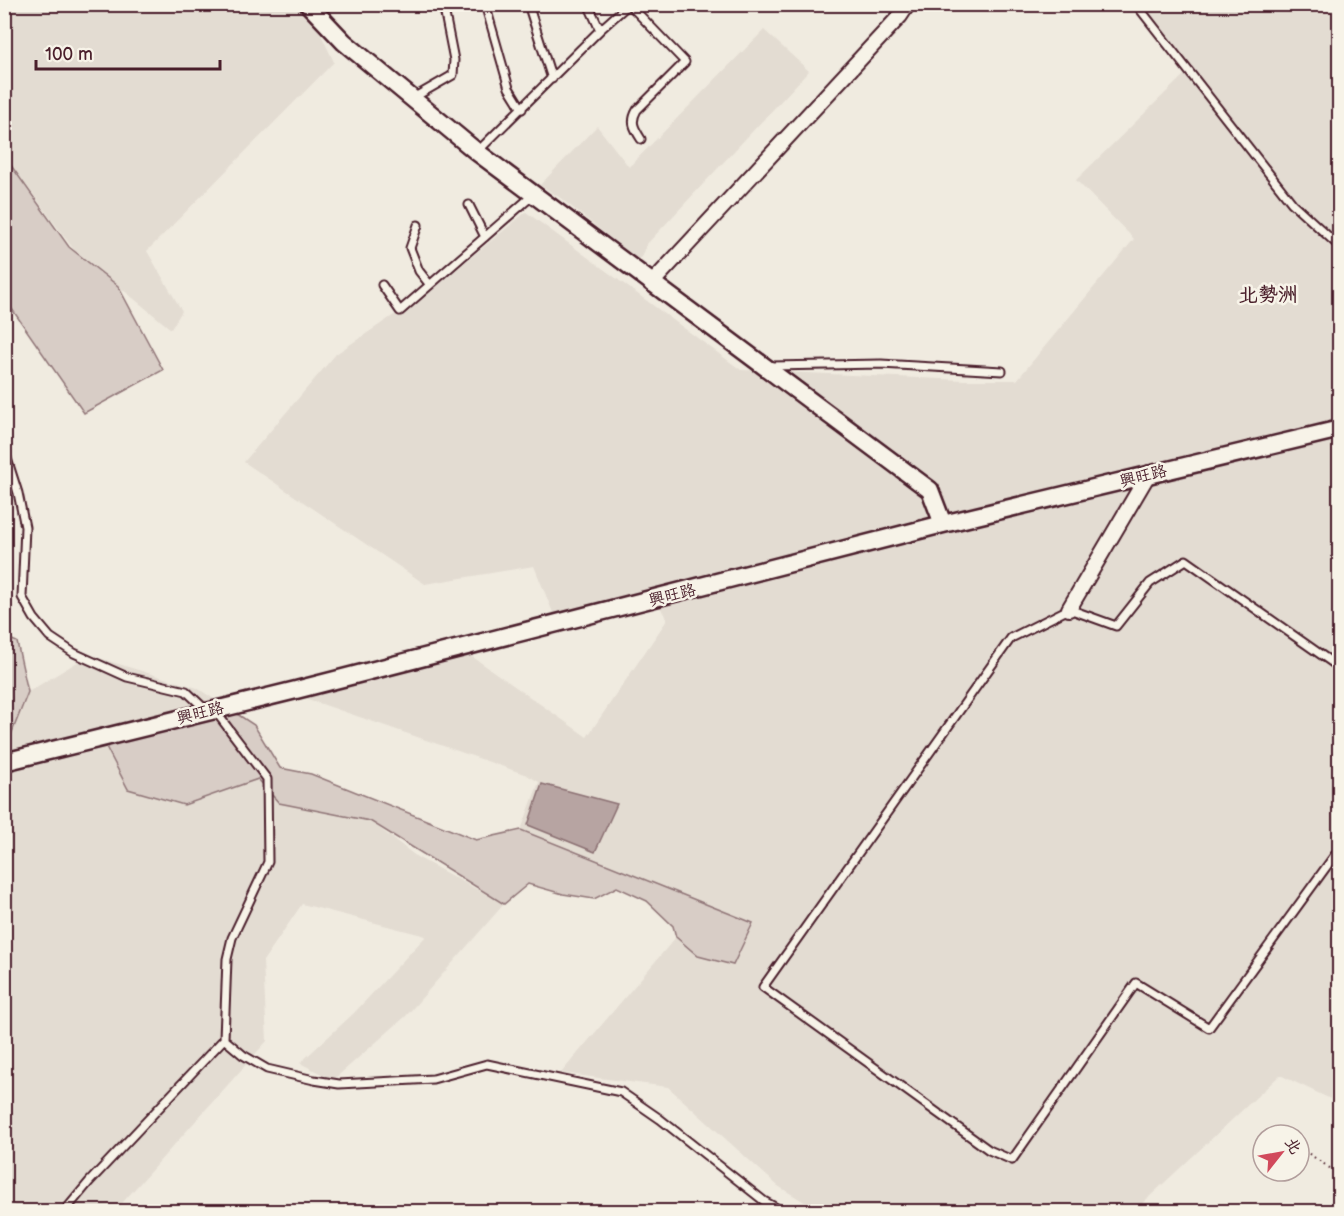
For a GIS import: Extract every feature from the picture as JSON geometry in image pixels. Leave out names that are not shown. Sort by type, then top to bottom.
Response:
[{"type":"street","points":[[308,4],[344,42],[532,195],[930,490],[943,524]]},
{"type":"street","points":[[651,284],[892,25],[908,4]]},
{"type":"street","name":"興旺路","points":[[4,762],[943,524],[1340,429]]},
{"type":"street","points":[[1069,609],[1149,473]]},
{"type":"lane","points":[[412,99],[453,75],[454,60],[443,4]]},
{"type":"lane","points":[[485,4],[509,88],[522,109]]},
{"type":"lane","points":[[528,4],[552,79]]},
{"type":"lane","points":[[588,4],[600,30]]},
{"type":"lane","points":[[477,152],[629,4],[685,62],[637,110],[633,118],[633,127],[641,139]]},
{"type":"lane","points":[[1136,4],[1292,203],[1340,247]]},
{"type":"lane","points":[[382,285],[400,311],[532,195]]},
{"type":"lane","points":[[469,205],[485,237]]},
{"type":"lane","points":[[418,225],[410,248],[419,271],[430,285]]},
{"type":"lane","points":[[762,366],[881,364],[1002,371]]},
{"type":"lane","points":[[4,449],[18,493],[25,527],[22,597],[34,618],[50,637],[74,653],[127,677],[186,691],[207,711],[219,716],[267,779],[268,862],[232,938],[227,959],[224,1040],[89,1182],[64,1212]]},
{"type":"lane","points":[[1340,668],[1186,560],[1150,583],[1116,626],[1069,609],[1011,638],[763,987],[989,1150],[1012,1160],[1136,983],[1209,1028],[1340,848]]},
{"type":"lane","points":[[224,1040],[243,1055],[267,1069],[339,1084],[433,1079],[487,1064],[621,1092],[660,1119],[764,1201],[784,1212]]},
{"type":"path","points":[[1311,1155],[1340,1175]]},
{"type":"shaded area","points":[[4,5],[307,5],[334,62],[147,251],[182,311],[171,329],[74,250],[5,156]]},
{"type":"shaded area","points":[[1133,5],[1339,5],[1339,1103],[1280,1075],[1134,1211],[821,1212],[778,1186],[668,1087],[561,1073],[676,937],[698,956],[752,923],[521,830],[539,782],[527,775],[293,694],[460,648],[587,737],[667,620],[655,597],[558,625],[534,566],[425,584],[244,462],[336,354],[394,315],[400,316],[526,212],[741,370],[964,380],[1017,380],[1134,239],[1076,180],[1188,71]]},
{"type":"shaded area","points":[[764,30],[809,71],[647,244],[643,255],[638,260],[559,197],[540,185],[597,126],[629,167]]},
{"type":"shaded area","points":[[5,157],[69,247],[118,286],[163,370],[84,413],[5,299]]},
{"type":"shaded area","points":[[5,637],[17,642],[28,692],[5,750]]},
{"type":"shaded area","points":[[89,655],[197,688],[231,710],[184,805],[258,779],[279,803],[370,821],[417,857],[504,904],[406,1016],[333,1080],[300,1063],[354,1013],[426,936],[302,904],[263,961],[267,1041],[115,1211],[21,1211],[4,1198],[4,750],[28,692]]},
{"type":"shaded area","points":[[231,710],[254,725],[280,768],[311,774],[476,840],[521,830],[753,923],[733,965],[698,956],[676,937],[673,926],[647,901],[617,887],[594,899],[563,894],[528,884],[504,904],[370,821],[279,803],[258,779],[184,805],[128,789],[102,739]]},
{"type":"shaded area","points":[[542,784],[617,804],[595,852],[528,825]]},
{"type":"district","name":"北勢洲","points":[[1268,294]]}]
